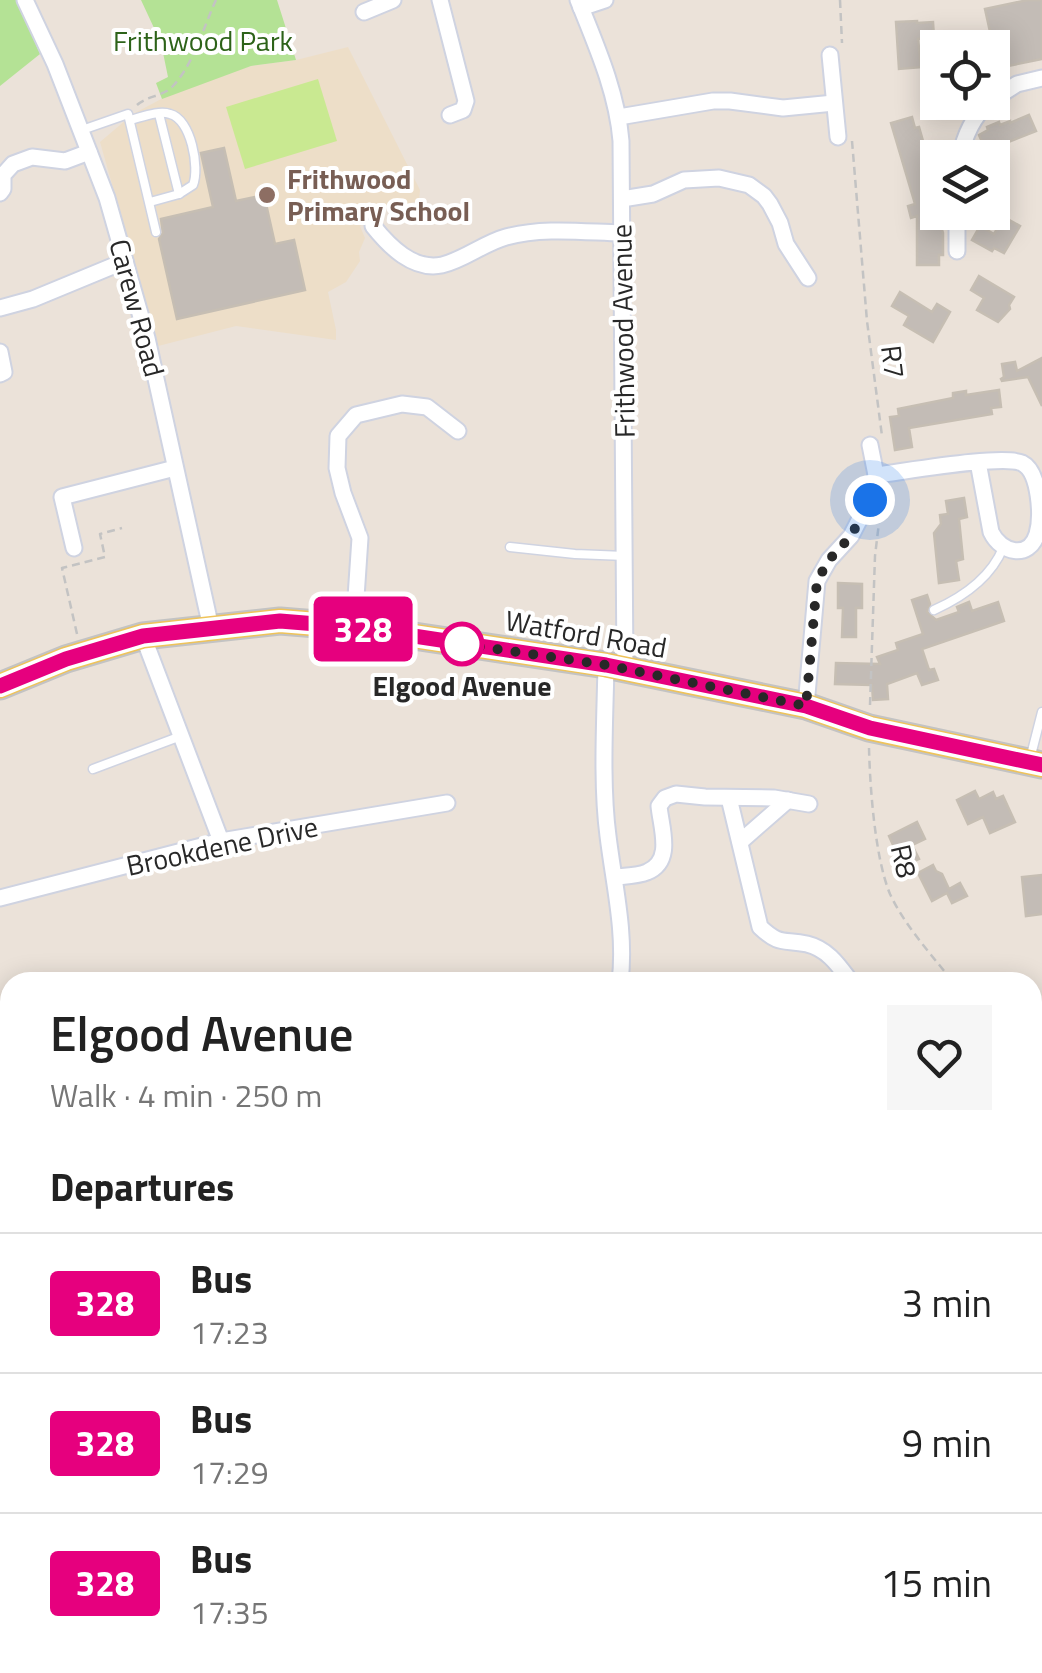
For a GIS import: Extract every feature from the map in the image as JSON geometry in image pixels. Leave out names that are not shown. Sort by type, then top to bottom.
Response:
[{"type":"main road","name":"Watford Road","points":[[0,686],[143,636],[280,621],[354,627],[615,667],[806,706],[870,728],[1035,764]]},
{"type":"street","name":"Carew Road","points":[[25,0],[107,198],[147,338],[211,628]]},
{"type":"street","points":[[364,12],[393,0]]},
{"type":"street","points":[[440,0],[466,101],[463,110],[450,114]]},
{"type":"street","points":[[580,4],[604,0]]},
{"type":"street","name":"Frithwood Avenue","points":[[580,4],[619,117],[626,556],[615,667]]},
{"type":"street","points":[[830,55],[834,103],[845,138]]},
{"type":"street","points":[[1010,89],[1042,78]]},
{"type":"street","points":[[619,117],[713,102],[783,108],[834,103]]},
{"type":"street","points":[[0,193],[4,189],[3,176],[13,164],[32,156],[65,161],[89,152]]},
{"type":"street","points":[[622,199],[653,194],[684,180],[719,178],[749,185],[770,204],[786,244],[808,278]]},
{"type":"street","points":[[372,226],[390,246],[419,265],[442,265],[505,238],[550,230],[621,233]]},
{"type":"street","points":[[957,230],[957,251]]},
{"type":"street","points":[[0,308],[125,261]]},
{"type":"street","points":[[0,352],[4,372],[0,374]]},
{"type":"street","points":[[354,627],[360,538],[336,468],[338,436],[356,415],[402,404],[427,407],[458,431]]},
{"type":"street","points":[[806,706],[817,581],[829,560],[851,536],[881,474],[870,445]]},
{"type":"street","points":[[881,474],[978,462],[1018,461],[1030,469],[1038,484],[1039,523],[1033,544],[1016,551],[998,544],[978,462]]},
{"type":"street","points":[[74,548],[62,496],[176,468]]},
{"type":"street","points":[[143,636],[221,842]]},
{"type":"street","points":[[615,667],[607,833],[623,956],[621,972]]},
{"type":"street","points":[[615,878],[647,873],[665,854],[658,806],[665,798],[676,794],[774,798],[809,804]]},
{"type":"street","points":[[729,798],[760,927],[774,940],[809,944],[835,960],[844,972]]},
{"type":"street","points":[[740,842],[788,800]]},
{"type":"street","name":"Brookdene Drive","points":[[0,898],[221,842],[447,803]]},
{"type":"lane","points":[[160,114],[179,194]]},
{"type":"lane","points":[[82,130],[129,117],[171,114],[180,118],[188,132],[197,172],[193,185],[179,194],[150,202]]},
{"type":"lane","points":[[129,117],[156,232]]},
{"type":"lane","points":[[510,547],[626,556]]},
{"type":"lane","points":[[934,610],[989,572],[1004,548]]},
{"type":"lane","points":[[1035,764],[1042,712]]},
{"type":"lane","points":[[94,769],[181,736]]},
{"type":"path","points":[[129,117],[144,100],[170,90],[189,62],[216,0]]},
{"type":"path","points":[[840,0],[842,41]]},
{"type":"path","name":"R7","points":[[845,138],[881,474]]},
{"type":"path","points":[[870,728],[874,556],[881,507]]},
{"type":"path","points":[[81,655],[62,568],[104,557],[100,534],[122,528]]},
{"type":"path","name":"R8","points":[[870,728],[873,810],[889,891],[945,972]]},
{"type":"shaded area","name":"Frithwood Primary School","points":[[348,47],[420,190],[419,201],[376,211],[360,226],[365,238],[360,261],[346,282],[328,292],[336,340],[236,326],[158,346],[100,142],[133,114],[180,89],[251,66]]},
{"type":"green space","points":[[0,0],[17,0],[40,54],[0,86]]},
{"type":"green space","name":"Frithwood Park","points":[[141,0],[277,0],[296,60],[251,66],[162,99],[156,83],[168,77],[161,43]]},
{"type":"green space","points":[[318,79],[337,141],[245,169],[226,107]]},
{"type":"building","points":[[1042,0],[1042,59],[1010,66],[1010,30],[990,30],[985,9]]},
{"type":"building","points":[[896,22],[933,22],[934,30],[920,30],[920,67],[899,69]]},
{"type":"building","points":[[1029,115],[1036,131],[1010,141],[981,140],[979,135],[987,127]]},
{"type":"building","points":[[912,117],[915,128],[919,127],[923,140],[920,230],[942,230],[943,255],[939,255],[939,265],[917,265],[917,216],[911,218],[908,206],[915,204],[891,123]]},
{"type":"building","points":[[224,148],[236,201],[264,195],[275,244],[294,240],[305,290],[177,319],[159,239],[163,233],[161,219],[213,207],[201,153]]},
{"type":"building","points":[[1010,220],[1020,226],[1004,253],[972,240],[978,230],[994,234],[996,230],[1010,230]]},
{"type":"building","points":[[979,276],[1014,297],[1010,309],[998,322],[977,310],[984,298],[971,290]]},
{"type":"building","points":[[900,292],[932,312],[937,304],[950,312],[933,342],[904,325],[909,316],[892,306]]},
{"type":"building","points":[[1042,358],[1042,406],[1028,377],[1001,379],[1002,364],[1015,362],[1017,371]]},
{"type":"building","points":[[999,390],[1001,407],[991,408],[992,414],[909,428],[912,447],[895,450],[890,417],[899,416],[898,409],[953,398],[953,393]]},
{"type":"building","points":[[964,498],[967,517],[959,519],[963,559],[956,561],[959,580],[939,583],[934,533],[941,524],[940,515],[948,514],[946,501]]},
{"type":"building","points":[[838,583],[862,584],[862,608],[856,608],[856,637],[842,637],[843,608],[838,608]]},
{"type":"building","points":[[927,595],[927,612],[936,620],[959,612],[957,607],[969,602],[972,611],[998,602],[1004,621],[922,649],[929,670],[934,669],[938,680],[922,685],[917,673],[887,684],[888,699],[873,700],[872,685],[835,684],[836,663],[880,664],[877,657],[898,650],[896,643],[923,634],[912,600]]},
{"type":"building","points":[[975,791],[979,799],[993,792],[996,799],[1003,796],[1015,822],[990,833],[983,817],[968,824],[957,800]]},
{"type":"building","points":[[917,822],[925,839],[912,845],[919,859],[906,865],[889,836]]},
{"type":"building","points":[[933,865],[949,889],[960,883],[967,896],[952,903],[947,893],[932,901],[918,873]]},
{"type":"building","points":[[1042,875],[1042,914],[1026,916],[1022,877]]},
{"type":"bus line","name":"328","points":[[0,686],[66,659],[143,636],[280,621],[354,627],[606,665],[806,706],[870,728],[1042,765]]},
{"type":"place","name":"Frithwood Primary School","points":[[267,195]]},
{"type":"place","name":"Elgood Avenue","points":[[462,644]]},
{"type":"route","points":[[462,644],[606,665],[806,706],[817,581],[829,560],[851,536],[870,500]]}]
